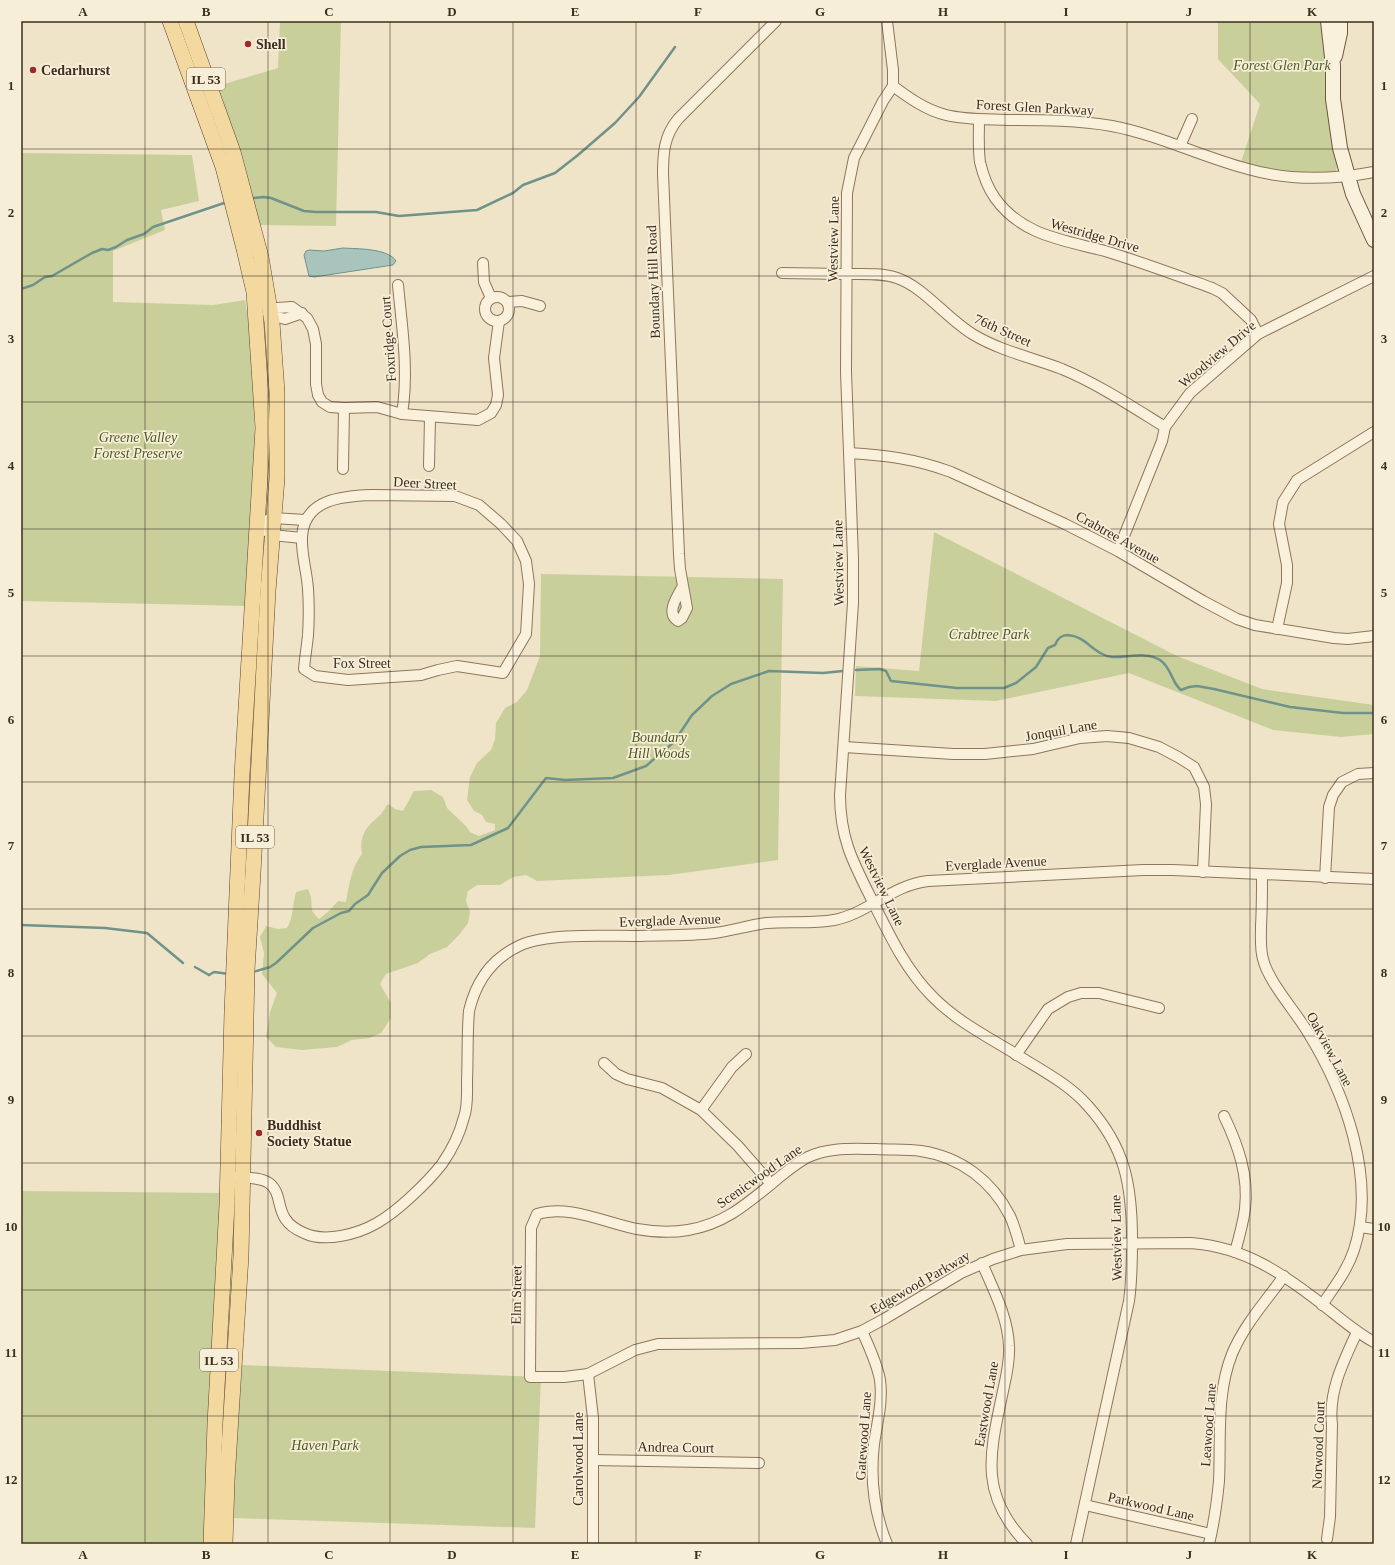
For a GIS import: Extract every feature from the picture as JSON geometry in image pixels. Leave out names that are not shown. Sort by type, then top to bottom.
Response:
[{"type":"main road","name":"IL 53","points":[[170,21],[223,167],[254,292],[263,428],[256,524],[242,776],[232,1020],[228,1177],[215,1424],[211,1544]]},
{"type":"main road","name":"IL 53","points":[[186,21],[233,152],[261,257],[270,315],[277,392],[277,478],[272,535],[247,970],[241,1256],[227,1480],[225,1544]]},
{"type":"street","name":"Boundary Hill Road","points":[[683,586],[679,560],[673,436],[663,150],[669,132],[675,122],[776,21]]},
{"type":"street","points":[[887,21],[893,70],[893,86]]},
{"type":"street","points":[[1328,21],[1333,66],[1334,111],[1340,148],[1358,206],[1374,240]]},
{"type":"street","points":[[1333,66],[1340,33],[1340,21]]},
{"type":"street","name":"Forest Glen Parkway","points":[[893,86],[913,101],[947,115],[979,120],[1052,120],[1094,123],[1136,132],[1240,167],[1271,174],[1310,178],[1348,177],[1374,172]]},
{"type":"street","name":"Westview Lane","points":[[893,86],[883,101],[854,158],[850,174],[847,204],[846,372],[853,559],[853,603],[840,795],[842,824],[849,854],[873,902],[903,958],[931,996],[960,1019],[1070,1090],[1088,1105],[1109,1135],[1119,1154],[1128,1182],[1132,1210],[1132,1268],[1129,1301],[1076,1544]]},
{"type":"street","points":[[1180,146],[1192,119]]},
{"type":"street","name":"Westridge Drive","points":[[979,120],[980,161],[985,180],[1004,210],[1018,222],[1039,233],[1131,259],[1212,288],[1222,294],[1251,320],[1258,334]]},
{"type":"street","points":[[483,263],[484,282],[491,298]]},
{"type":"street","name":"76th Street","points":[[782,273],[886,275],[906,282],[922,292],[957,324],[975,336],[994,345],[1083,378],[1164,427]]},
{"type":"street","name":"Woodview Drive","points":[[1118,551],[1162,441],[1164,427],[1190,393],[1258,334],[1374,276]]},
{"type":"street","name":"Foxridge Court","points":[[398,285],[405,350],[405,393],[402,414]]},
{"type":"street","points":[[498,296],[508,302],[509,314],[506,317],[499,320],[491,319],[486,313],[486,305],[491,298],[498,296]]},
{"type":"street","points":[[508,302],[522,301],[540,306]]},
{"type":"street","points":[[270,315],[285,319],[302,313],[307,318],[313,328],[316,344],[316,384],[318,395],[322,402],[330,407],[377,407],[402,414],[478,420],[491,413],[496,405],[498,395],[494,358],[499,320]]},
{"type":"street","points":[[343,469],[344,408]]},
{"type":"street","points":[[429,466],[430,417]]},
{"type":"street","points":[[1277,629],[1286,594],[1287,578],[1286,556],[1279,524],[1283,502],[1297,480],[1374,432]]},
{"type":"street","name":"Crabtree Avenue","points":[[849,453],[902,458],[939,467],[1065,524],[1118,551],[1222,612],[1255,626],[1348,639],[1374,636]]},
{"type":"street","name":"Deer Street","points":[[304,520],[319,506],[333,499],[348,496],[455,496],[479,505],[502,524],[517,541],[526,561],[529,584],[526,634],[503,672]]},
{"type":"street","points":[[274,518],[304,520],[302,538],[272,535],[256,524],[274,518]]},
{"type":"street","name":"Fox Street","points":[[302,538],[308,587],[309,616],[304,669],[316,676],[348,680],[421,675],[457,666],[503,672]]},
{"type":"street","name":"Jonquil Lane","points":[[844,747],[953,754],[986,754],[1034,749],[1080,738],[1107,736],[1129,738],[1159,747],[1178,756],[1194,767],[1204,787],[1206,804],[1203,872]]},
{"type":"street","points":[[1325,878],[1329,807],[1333,795],[1342,782],[1354,776],[1368,772],[1374,773]]},
{"type":"street","name":"Everglade Avenue","points":[[228,1177],[260,1179],[268,1183],[276,1193],[286,1222],[294,1228],[310,1235],[331,1237],[345,1235],[376,1224],[388,1216],[430,1177],[442,1163],[451,1148],[464,1117],[467,1102],[468,1021],[472,999],[479,982],[494,962],[503,954],[522,945],[542,939],[712,934],[768,923],[824,922],[845,917],[904,886],[928,881],[1143,870],[1374,879]]},
{"type":"street","name":"Oakview Lane","points":[[1262,875],[1261,945],[1263,960],[1272,979],[1301,1021],[1329,1070],[1340,1096],[1350,1127],[1360,1173],[1362,1205],[1360,1227],[1354,1250],[1345,1271],[1322,1305]]},
{"type":"street","points":[[1016,1055],[1048,1008],[1068,997],[1082,993],[1099,993],[1159,1008]]},
{"type":"street","points":[[701,1110],[732,1067],[746,1054]]},
{"type":"street","points":[[604,1063],[616,1074],[627,1079],[662,1088],[701,1110],[738,1146],[771,1184]]},
{"type":"street","points":[[1224,1116],[1238,1147],[1245,1181],[1245,1209],[1235,1252]]},
{"type":"street","name":"Scenicwood Lane","points":[[537,1214],[552,1211],[570,1213],[653,1232],[688,1230],[726,1218],[736,1212],[803,1160],[828,1150],[846,1148],[922,1151],[934,1154],[964,1166],[991,1187],[1010,1217],[1021,1250]]},
{"type":"street","name":"Elm Street","points":[[530,1377],[531,1228],[537,1214]]},
{"type":"street","points":[[1360,1227],[1374,1230]]},
{"type":"street","name":"Edgewood Parkway","points":[[530,1377],[564,1377],[588,1374],[635,1350],[658,1344],[815,1343],[835,1340],[862,1331],[950,1279],[982,1263],[1021,1250],[1067,1244],[1201,1244],[1235,1252],[1262,1263],[1284,1276],[1358,1332],[1374,1342]]},
{"type":"street","name":"Eastwood Lane","points":[[982,1263],[1008,1332],[1009,1347],[1007,1371],[992,1445],[992,1482],[998,1500],[1010,1525],[1027,1544]]},
{"type":"street","name":"Leawood Lane","points":[[1210,1539],[1219,1481],[1222,1395],[1227,1368],[1242,1334],[1284,1276]]},
{"type":"street","name":"Gatewood Lane","points":[[862,1331],[874,1360],[880,1382],[880,1403],[873,1462],[873,1486],[878,1515],[887,1544]]},
{"type":"street","name":"Norwood Court","points":[[1327,1539],[1330,1517],[1331,1415],[1333,1399],[1341,1368],[1358,1332]]},
{"type":"street","name":"Carolwood Lane","points":[[588,1374],[593,1418],[593,1544]]},
{"type":"street","name":"Andrea Court","points":[[593,1460],[759,1463]]},
{"type":"street","name":"Parkwood Lane","points":[[1084,1505],[1210,1539]]},
{"type":"green space","points":[[280,21],[341,21],[336,226],[259,225],[241,154],[218,86],[278,68]]},
{"type":"green space","name":"Forest Glen Park","points":[[1218,21],[1324,21],[1328,104],[1338,164],[1336,171],[1332,173],[1297,172],[1241,162],[1260,104],[1218,59]]},
{"type":"green space","name":"Greene Valley Forest Preserve","points":[[21,153],[192,155],[199,201],[161,210],[165,230],[113,251],[113,302],[213,305],[245,300],[252,345],[255,439],[245,606],[21,601]]},
{"type":"green space","name":"Crabtree Park","points":[[934,532],[1177,656],[1262,689],[1374,705],[1374,734],[1341,737],[1273,730],[1129,673],[996,701],[855,696],[856,666],[919,671]]},
{"type":"green space","name":"Boundary Hill Woods","points":[[541,574],[783,579],[778,860],[669,875],[537,881],[526,875],[513,877],[500,885],[477,885],[468,891],[466,901],[470,912],[468,923],[447,947],[430,954],[418,963],[386,974],[380,984],[391,1003],[391,1018],[381,1033],[370,1038],[352,1040],[337,1047],[302,1050],[276,1047],[266,1037],[270,1012],[277,993],[262,974],[264,953],[260,937],[266,926],[278,929],[287,928],[292,915],[296,892],[308,889],[311,897],[312,911],[319,919],[338,901],[346,902],[349,883],[355,865],[362,854],[361,842],[364,833],[388,804],[395,809],[403,811],[414,791],[431,790],[443,797],[447,808],[466,826],[470,832],[479,836],[495,830],[495,824],[486,822],[482,815],[474,811],[467,800],[470,777],[477,763],[491,750],[495,739],[496,723],[505,708],[517,702],[527,690],[540,656]]},
{"type":"green space","points":[[21,1191],[222,1193],[209,1544],[21,1544]]},
{"type":"green space","name":"Haven Park","points":[[242,1365],[541,1377],[535,1528],[232,1518]]},
{"type":"water","points":[[343,248],[379,251],[392,257],[396,261],[393,265],[314,277],[309,276],[304,255],[306,251],[324,251]]},
{"type":"waterway","points":[[253,198],[271,198],[304,211],[316,212],[376,212],[399,216],[477,210],[513,193],[523,185],[555,173],[578,155],[615,123],[639,97],[675,47]]},
{"type":"waterway","points":[[21,289],[33,285],[45,277],[52,276],[92,253],[102,249],[108,250],[127,240],[144,234],[153,227],[227,202]]},
{"type":"waterway","points":[[856,670],[880,669],[886,671],[891,681],[957,688],[1004,688],[1016,683],[1036,667],[1048,648],[1055,645],[1060,638],[1068,635],[1080,639],[1106,656],[1118,657],[1143,655],[1155,657],[1164,663],[1175,683],[1181,690],[1197,686],[1290,707],[1343,713],[1374,713]]},
{"type":"waterway","points":[[253,972],[270,967],[276,963],[313,928],[341,913],[349,911],[355,904],[368,895],[382,873],[400,856],[410,850],[421,847],[471,845],[508,828],[546,778],[565,780],[613,778],[646,766],[674,742],[692,715],[712,696],[731,684],[769,671],[823,673],[843,671]]},
{"type":"waterway","points":[[21,925],[105,928],[147,933],[183,963]]},
{"type":"waterway","points":[[195,967],[209,975]]},
{"type":"waterway","points":[[209,975],[214,972],[229,974]]},
{"type":"place","name":"Shell","points":[[248,44]]},
{"type":"place","name":"Cedarhurst","points":[[33,70]]},
{"type":"place","name":"Buddhist Society Statue","points":[[259,1133]]}]
